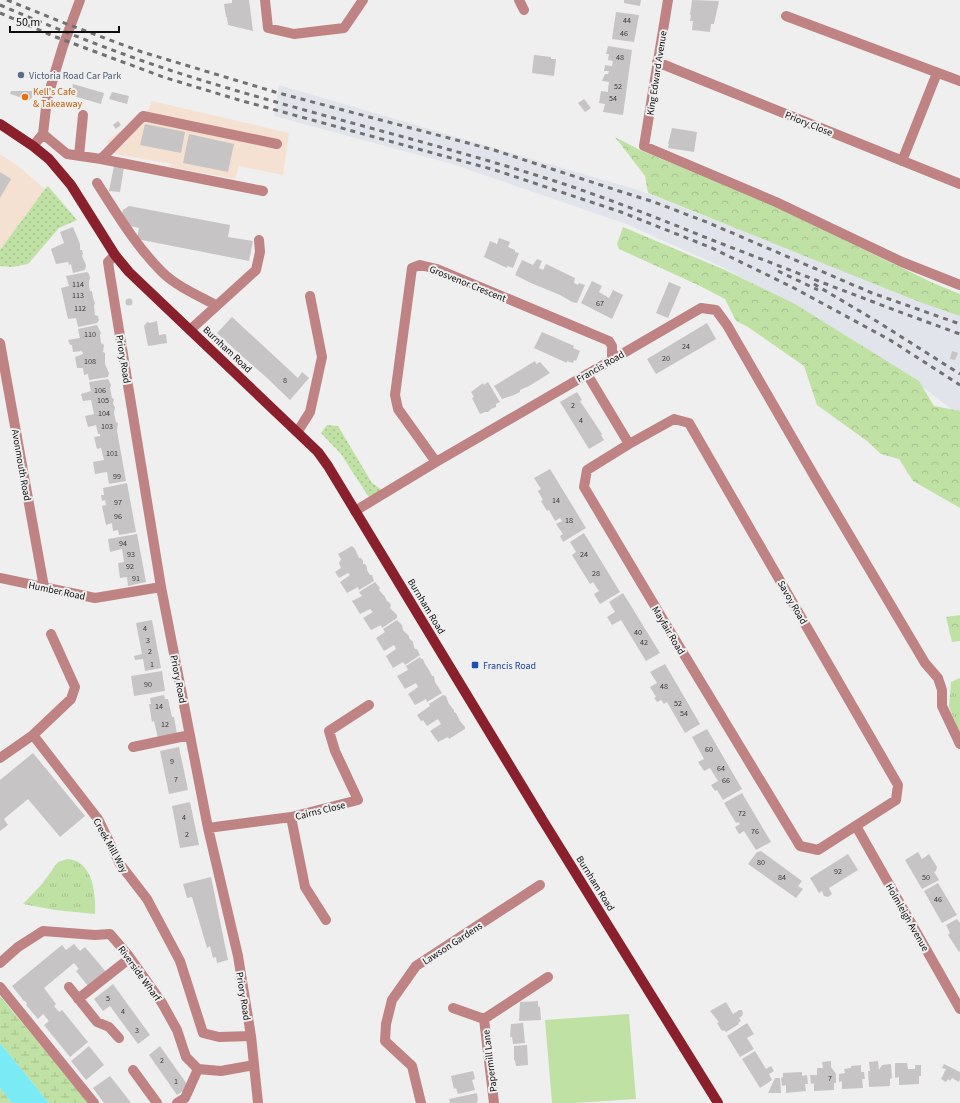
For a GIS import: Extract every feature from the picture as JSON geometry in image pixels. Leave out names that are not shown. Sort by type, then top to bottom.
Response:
[{"type":"main road","name":"Burnham Road","points":[[0,124],[33,146],[71,185],[114,255],[129,272],[298,431],[318,452],[328,466],[546,826],[718,1103]]},
{"type":"street","points":[[33,146],[42,134],[47,99],[63,46],[80,0]]},
{"type":"street","points":[[265,0],[268,28],[294,34],[344,28],[363,0]]},
{"type":"street","points":[[519,0],[524,10]]},
{"type":"street","name":"King Edward Avenue","points":[[668,0],[644,146],[776,202],[902,262],[960,285]]},
{"type":"street","points":[[786,16],[960,81]]},
{"type":"street","name":"Priory Close","points":[[658,62],[960,184]]},
{"type":"street","points":[[902,161],[937,73]]},
{"type":"street","points":[[79,156],[83,115]]},
{"type":"street","points":[[101,159],[143,116],[277,144]]},
{"type":"street","points":[[42,134],[67,154],[101,159],[263,191]]},
{"type":"street","points":[[55,167],[67,154]]},
{"type":"street","points":[[97,184],[140,247],[163,273],[192,293],[216,305]]},
{"type":"street","points":[[190,330],[256,270],[260,252],[259,240]]},
{"type":"street","name":"Priory Road","points":[[114,255],[108,262],[161,587],[208,828],[238,956],[251,1036],[258,1103]]},
{"type":"street","name":"Grosvenor Crescent","points":[[436,462],[398,409],[395,395],[412,268],[420,265],[437,269],[609,341],[612,346],[612,360]]},
{"type":"street","points":[[298,431],[310,412],[322,358],[310,296]]},
{"type":"street","name":"Francis Road","points":[[355,511],[436,462],[701,308],[716,310],[728,325],[816,479],[925,663],[938,678],[942,690],[942,706],[960,744]]},
{"type":"street","name":"Avonmouth Road","points":[[0,343],[44,587]]},
{"type":"street","points":[[587,374],[629,444]]},
{"type":"street","name":"Savoy Road","points":[[629,444],[674,419],[689,423],[898,785],[896,800],[856,826]]},
{"type":"street","name":"Mayfair Road","points":[[629,444],[587,470],[584,487],[800,846],[818,850],[856,826]]},
{"type":"street","name":"Humber Road","points":[[0,578],[95,598],[161,587]]},
{"type":"street","points":[[0,758],[33,735],[71,699],[75,687],[51,634]]},
{"type":"street","name":"Cairns Close","points":[[208,828],[291,817],[358,800],[335,751],[329,731],[369,705]]},
{"type":"street","name":"Creek Mill Way","points":[[33,735],[98,820],[120,864],[147,899],[180,960],[202,1033],[219,1037],[251,1036]]},
{"type":"street","points":[[133,747],[190,735]]},
{"type":"street","points":[[291,817],[305,887],[326,920]]},
{"type":"street","name":"Holmleigh Avenue","points":[[856,826],[960,1008]]},
{"type":"street","name":"Lawson Gardens","points":[[421,1103],[412,1066],[385,1041],[386,1024],[392,1000],[416,966],[540,885]]},
{"type":"street","name":"Riverside Wharf","points":[[0,963],[18,947],[43,931],[94,935],[110,934],[130,958],[162,1003],[174,1023],[186,1057],[198,1069]]},
{"type":"street","points":[[78,999],[130,958]]},
{"type":"street","name":"Papermill Lane","points":[[484,1019],[548,977]]},
{"type":"street","points":[[0,987],[94,1103]]},
{"type":"street","points":[[69,987],[97,1022],[109,1027],[118,1038]]},
{"type":"street","name":"Papermill Lane","points":[[453,1008],[484,1019]]},
{"type":"street","name":"Papermill Lane","points":[[484,1019],[494,1103]]},
{"type":"street","points":[[178,1103],[186,1098],[198,1069],[221,1071],[254,1065]]},
{"type":"street","points":[[133,1070],[157,1103]]},
{"type":"shaded area","points":[[279,85],[638,190],[960,316],[960,416],[928,391],[861,345],[813,316],[720,266],[626,224],[452,164],[274,116]]},
{"type":"shaded area","points":[[152,101],[289,133],[283,175],[239,166],[235,179],[171,167],[171,164],[115,154],[107,141],[148,110]]},
{"type":"shaded area","points":[[0,154],[18,166],[45,189],[0,250]]},
{"type":"green space","points":[[615,137],[642,151],[768,203],[933,283],[960,294],[960,316],[917,301],[648,193],[645,176]]},
{"type":"green space","points":[[48,186],[77,220],[59,228],[28,264],[12,267],[0,266],[0,250]]},
{"type":"green space","points":[[623,227],[725,270],[795,304],[919,381],[934,406],[960,411],[960,508],[913,481],[899,459],[881,454],[867,441],[817,405],[804,366],[748,327],[736,321],[725,299],[619,249],[617,244]]},
{"type":"green space","points":[[327,425],[338,426],[372,483],[382,490],[369,497],[368,496],[341,454],[321,433]]},
{"type":"green space","points":[[960,615],[960,641],[952,642],[946,617]]},
{"type":"green space","points":[[960,678],[960,734],[949,707],[951,682]]},
{"type":"green space","points":[[67,859],[76,861],[88,872],[95,897],[95,914],[55,910],[23,904],[42,884],[58,862]]},
{"type":"green space","points":[[0,996],[88,1103],[49,1103],[0,1043]]},
{"type":"green space","points":[[629,1014],[636,1099],[552,1103],[545,1020]]},
{"type":"green space","points":[[0,1088],[12,1103],[0,1103]]},
{"type":"water","points":[[0,1043],[49,1103],[12,1103],[0,1088]]},
{"type":"building","points":[[232,0],[249,0],[253,31],[228,25],[224,4],[232,3]]},
{"type":"building","points":[[624,0],[641,0],[640,6],[624,3]]},
{"type":"building","points":[[692,0],[719,1],[714,24],[711,24],[710,32],[692,30],[693,21],[690,21],[690,15]]},
{"type":"building","points":[[616,12],[639,15],[634,42],[612,39]]},
{"type":"building","points":[[608,46],[632,50],[623,115],[603,112],[605,104],[599,103],[601,91],[608,92],[609,82],[602,81],[605,74],[608,74],[609,71],[604,71],[605,65],[612,66],[613,61],[608,60],[609,54],[606,54]]},
{"type":"building","points":[[534,55],[556,59],[554,76],[532,73]]},
{"type":"building","points":[[73,84],[104,93],[101,104],[70,95]]},
{"type":"building","name":"Kell's Cafe & Takeaway","points":[[11,91],[35,92],[29,100],[10,94]]},
{"type":"building","points":[[112,92],[129,96],[127,104],[109,99]]},
{"type":"building","points":[[584,99],[591,108],[585,112],[578,103]]},
{"type":"building","points":[[118,121],[121,125],[116,129],[113,125]]},
{"type":"building","points":[[145,124],[185,132],[181,153],[140,145]]},
{"type":"building","points":[[672,128],[697,132],[694,152],[668,148]]},
{"type":"building","points":[[189,134],[234,144],[228,172],[183,163]]},
{"type":"building","points":[[114,166],[124,167],[120,192],[109,191]]},
{"type":"building","points":[[0,172],[11,179],[0,198]]},
{"type":"building","points":[[129,206],[230,225],[228,237],[253,241],[249,261],[137,239],[139,228],[126,225],[121,219],[123,210]]},
{"type":"building","points":[[73,227],[86,265],[85,270],[73,273],[71,264],[69,265],[68,262],[56,264],[51,249],[64,243],[60,232]]},
{"type":"building","points":[[499,238],[510,242],[508,247],[519,253],[513,268],[507,266],[507,268],[484,257],[490,241],[497,244]]},
{"type":"building","points":[[537,259],[542,261],[539,268],[543,270],[546,264],[575,278],[574,283],[578,285],[579,283],[585,285],[577,303],[515,275],[522,260],[533,265]]},
{"type":"building","points":[[87,272],[90,278],[90,291],[92,291],[95,303],[95,315],[98,316],[99,320],[97,323],[78,327],[76,318],[68,319],[61,288],[69,286],[66,276]]},
{"type":"building","points":[[592,281],[602,286],[599,292],[609,298],[613,290],[623,295],[612,319],[581,303]]},
{"type":"building","points":[[669,282],[681,287],[668,318],[656,313]]},
{"type":"building","points":[[129,299],[132,302],[129,305],[126,302]]},
{"type":"building","points":[[232,317],[298,378],[302,372],[309,378],[290,400],[217,333]]},
{"type":"building","points":[[157,321],[159,335],[166,334],[167,343],[148,346],[144,326],[147,322],[150,323]]},
{"type":"building","points":[[707,323],[716,339],[656,374],[647,359]]},
{"type":"building","points":[[97,325],[101,333],[101,343],[104,345],[103,352],[105,353],[105,364],[109,373],[108,377],[89,380],[88,374],[84,375],[83,368],[77,368],[75,357],[83,354],[82,351],[73,352],[72,345],[70,345],[68,340],[80,338],[78,329]]},
{"type":"building","points":[[542,332],[574,346],[573,348],[580,351],[576,361],[574,360],[573,363],[567,361],[567,363],[534,348]]},
{"type":"building","points":[[952,351],[958,353],[955,360],[950,359]]},
{"type":"building","points":[[535,361],[536,364],[540,362],[550,373],[520,390],[520,392],[502,399],[494,386]]},
{"type":"building","points":[[108,379],[111,385],[110,388],[112,398],[114,399],[114,413],[116,422],[118,423],[117,431],[126,481],[109,484],[107,472],[95,474],[93,462],[104,460],[101,448],[97,449],[94,437],[100,436],[100,434],[98,434],[96,425],[88,427],[85,416],[94,414],[91,400],[83,401],[81,394],[91,391],[89,382]]},
{"type":"building","points":[[488,382],[500,402],[496,404],[496,407],[488,412],[480,414],[472,398],[474,397],[471,392],[483,383],[484,385]]},
{"type":"building","points":[[577,392],[582,400],[580,401],[602,434],[601,435],[604,440],[589,449],[560,402]]},
{"type":"building","points":[[550,469],[586,528],[563,542],[560,536],[563,534],[556,524],[562,521],[560,518],[555,521],[549,510],[547,511],[541,501],[543,500],[538,491],[541,489],[534,478]]},
{"type":"building","points":[[127,483],[136,532],[119,535],[118,530],[113,531],[112,523],[106,525],[102,506],[106,505],[105,500],[102,501],[101,495],[104,495],[103,488]]},
{"type":"building","points":[[584,533],[620,592],[600,604],[594,594],[599,591],[593,582],[590,584],[572,555],[576,552],[570,542]]},
{"type":"building","points":[[137,534],[146,582],[128,586],[127,577],[120,578],[118,563],[124,562],[122,549],[110,552],[108,539]]},
{"type":"building","points":[[352,546],[359,558],[363,561],[363,564],[367,567],[367,570],[370,575],[372,575],[374,581],[359,590],[358,587],[347,593],[340,582],[350,575],[348,573],[339,578],[335,572],[341,568],[339,563],[341,559],[338,554]]},
{"type":"building","points":[[375,582],[380,588],[379,590],[391,605],[390,608],[397,615],[397,618],[382,628],[381,625],[371,630],[363,618],[373,612],[370,609],[360,614],[352,601],[362,596],[359,592]]},
{"type":"building","points":[[623,593],[660,653],[646,661],[621,620],[612,625],[607,617],[615,612],[609,602]]},
{"type":"building","points":[[152,620],[161,668],[145,671],[143,659],[135,660],[134,656],[142,654],[136,623]]},
{"type":"building","points":[[397,620],[402,625],[403,630],[409,636],[415,649],[417,649],[420,655],[405,665],[403,662],[393,668],[386,656],[396,649],[394,645],[384,651],[376,638],[385,632],[383,629]]},
{"type":"building","points":[[420,657],[423,659],[432,676],[434,676],[435,682],[442,693],[427,702],[426,699],[415,705],[408,694],[418,687],[416,683],[405,689],[397,676],[408,670],[406,666]]},
{"type":"building","points":[[665,664],[700,724],[685,733],[667,702],[664,704],[661,700],[657,702],[654,698],[656,697],[650,687],[657,683],[650,672]]},
{"type":"building","points":[[162,671],[165,691],[134,696],[131,676]]},
{"type":"building","points":[[164,695],[165,699],[168,699],[172,717],[174,717],[177,734],[158,738],[154,721],[152,722],[149,704],[151,704],[150,698]]},
{"type":"building","points":[[443,695],[446,696],[449,704],[465,729],[449,739],[448,737],[438,742],[430,731],[441,724],[438,719],[427,726],[417,715],[430,706],[429,704]]},
{"type":"building","points":[[707,729],[742,789],[723,800],[717,790],[715,791],[711,785],[718,781],[710,768],[704,771],[698,762],[704,759],[692,737]]},
{"type":"building","points":[[179,747],[188,790],[169,794],[160,751]]},
{"type":"building","points":[[33,753],[85,816],[60,837],[28,799],[4,819],[8,825],[0,831],[0,780]]},
{"type":"building","points":[[742,793],[771,842],[756,850],[744,831],[739,834],[735,827],[740,824],[738,822],[736,823],[724,803]]},
{"type":"building","points":[[190,802],[199,845],[180,848],[172,806]]},
{"type":"building","points":[[761,851],[802,881],[798,886],[803,889],[796,898],[748,864],[757,852]]},
{"type":"building","points":[[918,852],[922,859],[929,854],[937,867],[936,871],[934,872],[939,880],[922,889],[905,860]]},
{"type":"building","points":[[848,854],[858,870],[829,888],[832,894],[828,897],[824,896],[822,891],[819,893],[810,878]]},
{"type":"building","points":[[211,877],[228,960],[217,963],[216,957],[213,958],[210,946],[207,948],[192,897],[187,898],[183,884]]},
{"type":"building","points":[[938,883],[957,915],[942,923],[924,891]]},
{"type":"building","points":[[957,919],[960,923],[959,952],[948,935],[950,933],[946,925]]},
{"type":"building","points":[[74,944],[80,951],[85,947],[106,972],[88,986],[76,971],[79,969],[74,963],[44,988],[56,1004],[54,1006],[59,1012],[62,1010],[88,1042],[70,1057],[44,1025],[49,1021],[43,1014],[38,1019],[12,986],[62,945],[66,950]]},
{"type":"building","points":[[113,984],[150,1035],[138,1044],[110,1006],[103,1011],[94,999]]},
{"type":"building","points":[[538,1001],[541,1020],[519,1021],[520,1002]]},
{"type":"building","points":[[726,1002],[733,1014],[739,1010],[742,1010],[743,1013],[739,1018],[741,1021],[738,1023],[739,1024],[726,1032],[724,1030],[722,1031],[717,1023],[719,1022],[710,1011]]},
{"type":"building","points":[[523,1023],[525,1043],[513,1044],[512,1037],[510,1037],[511,1024]]},
{"type":"building","points":[[747,1023],[754,1034],[747,1038],[754,1049],[740,1057],[727,1036]]},
{"type":"building","points":[[527,1045],[528,1065],[516,1066],[514,1060],[514,1046]]},
{"type":"building","points":[[89,1046],[104,1065],[86,1080],[71,1061]]},
{"type":"building","points":[[160,1046],[189,1087],[177,1095],[149,1055]]},
{"type":"building","points":[[755,1051],[766,1069],[771,1066],[774,1071],[769,1074],[772,1080],[760,1088],[742,1059]]},
{"type":"building","points":[[831,1061],[831,1067],[836,1074],[834,1090],[814,1091],[814,1083],[811,1084],[810,1075],[817,1075],[817,1068],[823,1068],[822,1062]]},
{"type":"building","points":[[878,1061],[879,1070],[882,1065],[891,1064],[892,1078],[890,1079],[890,1086],[869,1087],[869,1062]]},
{"type":"building","points":[[895,1063],[907,1063],[908,1069],[915,1069],[915,1065],[921,1065],[919,1084],[899,1085],[899,1077],[895,1078]]},
{"type":"building","points":[[944,1064],[960,1072],[959,1082],[952,1078],[950,1081],[948,1079],[946,1082],[941,1079],[946,1069],[942,1068]]},
{"type":"building","points":[[861,1065],[861,1072],[864,1072],[865,1079],[862,1079],[863,1088],[842,1089],[842,1081],[839,1082],[839,1074],[845,1073],[844,1069],[851,1068],[851,1066]]},
{"type":"building","points":[[473,1071],[475,1079],[472,1080],[475,1090],[458,1094],[456,1088],[454,1089],[451,1076]]},
{"type":"building","points":[[802,1072],[802,1076],[807,1075],[808,1084],[805,1084],[806,1091],[786,1093],[786,1085],[782,1086],[781,1078],[783,1077],[783,1073]]},
{"type":"building","points":[[110,1076],[131,1103],[104,1103],[93,1088]]},
{"type":"building","points":[[775,1078],[780,1078],[781,1093],[768,1093]]},
{"type":"building","points":[[477,1093],[477,1103],[450,1103],[449,1099]]},
{"type":"railway","points":[[7,0],[142,52],[275,92],[494,150],[654,202],[709,223],[872,293],[960,324]]},
{"type":"railway","points":[[0,5],[99,45],[175,72],[291,106],[474,156],[564,184],[960,334]]},
{"type":"railway","points":[[0,13],[53,36],[163,77],[239,100],[495,170],[621,212],[712,248],[794,288],[890,340],[960,385]]},
{"type":"railway","points":[[778,271],[818,290]]},
{"type":"railway","points":[[814,284],[878,322],[960,374]]},
{"type":"place","name":"Victoria Road Car Park","points":[[21,75]]},
{"type":"place","name":"Kell's Cafe & Takeaway","points":[[25,97]]},
{"type":"place","name":"Francis Road","points":[[475,665]]}]
